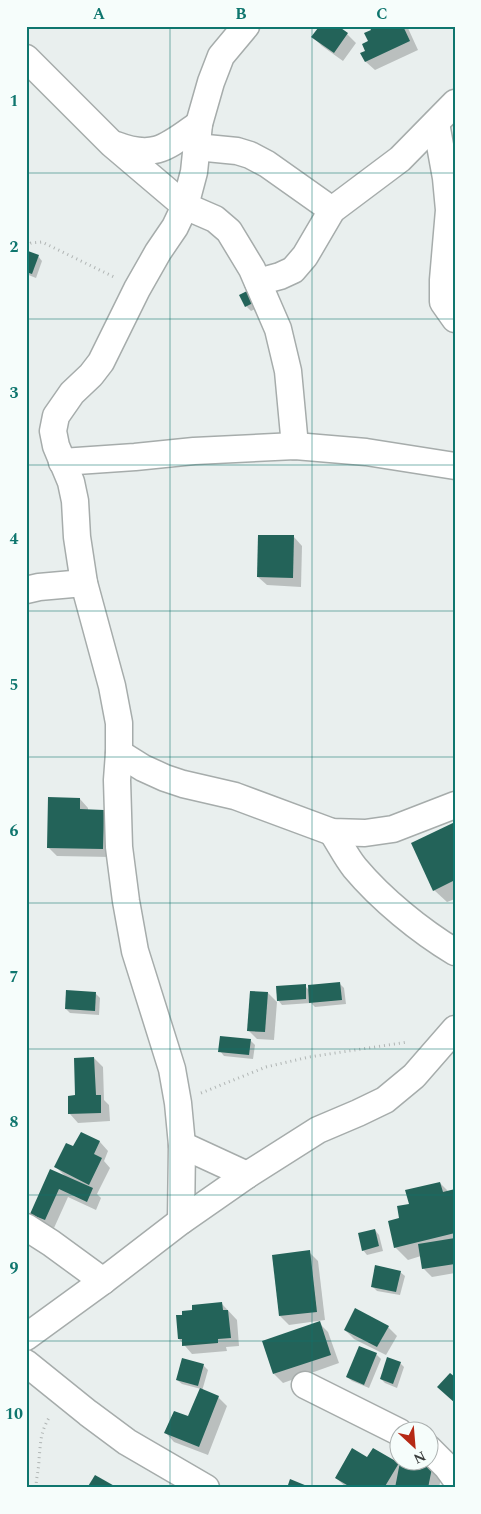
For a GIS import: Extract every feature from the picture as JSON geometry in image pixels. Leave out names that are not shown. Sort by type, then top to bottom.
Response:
[{"type":"street","points":[[181,1221],[182,1145],[178,1103],[172,1069],[135,951],[119,847],[117,780],[119,723],[112,686],[84,583],[77,537],[75,501],[71,482],[56,446],[53,431],[56,416],[72,393],[91,375],[101,362],[137,289],[175,227],[185,206],[194,172],[197,136],[203,106],[221,56],[246,26]]},
{"type":"street","points":[[26,58],[112,144],[185,206],[215,219],[229,231],[252,269],[278,329],[288,371],[295,446]]},
{"type":"street","points":[[258,282],[293,270],[305,256],[332,210],[400,158],[455,103]]},
{"type":"street","points":[[436,123],[446,178],[449,210],[443,302],[455,319]]},
{"type":"street","points":[[112,144],[128,150],[150,152],[197,136],[250,155],[267,164],[332,210]]},
{"type":"street","points":[[62,462],[135,458],[194,451],[295,446],[366,452],[455,466]]},
{"type":"street","points":[[26,590],[84,583]]},
{"type":"street","points":[[119,753],[164,778],[235,796],[332,832],[365,833],[393,828],[455,805]]},
{"type":"street","points":[[332,832],[354,866],[374,889],[400,912],[455,952]]},
{"type":"street","points":[[26,1338],[181,1221],[248,1175],[318,1130],[385,1100],[414,1076],[451,1033]]},
{"type":"street","points":[[182,1145],[248,1175]]},
{"type":"street","points":[[26,1228],[51,1243],[103,1281]]},
{"type":"street","points":[[26,1363],[62,1393],[128,1442],[206,1488]]},
{"type":"street","points":[[305,1385],[388,1426]]},
{"type":"street","points":[[438,1458],[455,1478]]},
{"type":"path","points":[[26,246],[31,243],[42,242],[137,289]]},
{"type":"path","points":[[178,1103],[219,1085],[275,1065],[308,1057],[451,1033]]},
{"type":"path","points":[[36,1488],[40,1460],[40,1440],[62,1393]]},
{"type":"building","points":[[315,26],[338,26],[348,33],[334,53],[311,37],[318,28]]},
{"type":"building","points":[[369,26],[403,26],[410,41],[365,62],[360,53],[365,51],[362,44],[368,41],[364,33],[371,30]]},
{"type":"building","points":[[28,251],[39,255],[32,274],[26,272],[26,256]]},
{"type":"building","points":[[249,290],[255,302],[245,307],[239,295]]},
{"type":"building","points":[[258,535],[294,535],[293,578],[257,577]]},
{"type":"building","points":[[48,797],[80,798],[80,809],[104,810],[103,849],[47,848]]},
{"type":"building","points":[[455,822],[455,880],[433,891],[411,843]]},
{"type":"building","points":[[340,982],[342,1000],[309,1003],[308,985]]},
{"type":"building","points":[[306,984],[306,999],[277,1001],[276,986]]},
{"type":"building","points":[[66,990],[96,992],[95,1011],[65,1009]]},
{"type":"building","points":[[250,991],[268,992],[265,1032],[247,1031]]},
{"type":"building","points":[[220,1036],[251,1039],[249,1055],[218,1052]]},
{"type":"building","points":[[94,1057],[96,1095],[101,1095],[101,1113],[68,1114],[68,1096],[75,1095],[74,1058]]},
{"type":"building","points":[[81,1132],[100,1141],[94,1154],[102,1158],[89,1185],[54,1167],[66,1143],[73,1146]]},
{"type":"building","points":[[50,1169],[93,1188],[87,1202],[59,1189],[45,1220],[30,1214]]},
{"type":"building","points":[[440,1182],[443,1192],[455,1189],[455,1233],[394,1248],[388,1221],[399,1218],[397,1206],[409,1204],[405,1190]]},
{"type":"building","points":[[375,1229],[379,1246],[362,1251],[358,1233]]},
{"type":"building","points":[[455,1238],[455,1264],[422,1269],[418,1244]]},
{"type":"building","points":[[310,1250],[317,1312],[279,1316],[272,1255]]},
{"type":"building","points":[[375,1265],[401,1271],[396,1292],[371,1287]]},
{"type":"building","points":[[222,1302],[223,1310],[228,1310],[231,1338],[218,1339],[218,1343],[182,1346],[182,1339],[178,1339],[176,1315],[182,1315],[182,1311],[192,1310],[192,1305]]},
{"type":"building","points":[[355,1308],[389,1326],[377,1347],[344,1330]]},
{"type":"building","points":[[320,1321],[331,1355],[273,1374],[262,1341]]},
{"type":"building","points":[[359,1346],[377,1353],[364,1385],[346,1377]]},
{"type":"building","points":[[387,1357],[401,1362],[393,1384],[380,1379]]},
{"type":"building","points":[[182,1358],[204,1364],[198,1386],[176,1380]]},
{"type":"building","points":[[450,1373],[455,1377],[455,1403],[437,1387]]},
{"type":"building","points":[[200,1388],[219,1396],[199,1447],[164,1433],[174,1411],[188,1416]]},
{"type":"building","points":[[352,1448],[367,1457],[373,1448],[388,1457],[388,1472],[394,1472],[384,1488],[352,1488],[335,1478]]},
{"type":"building","points":[[398,1472],[431,1472],[428,1488],[395,1488]]},
{"type":"building","points":[[95,1475],[118,1488],[87,1488]]},
{"type":"building","points":[[290,1479],[312,1488],[287,1488]]}]
